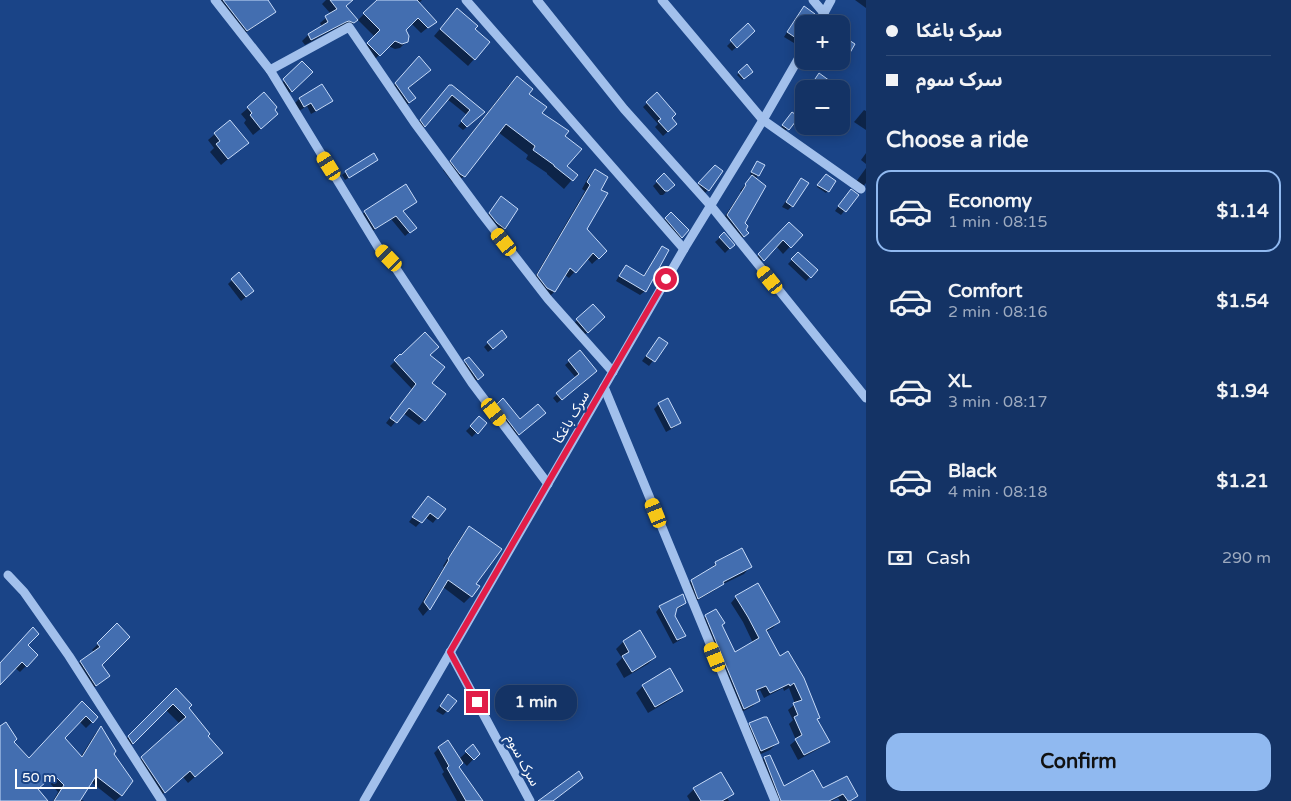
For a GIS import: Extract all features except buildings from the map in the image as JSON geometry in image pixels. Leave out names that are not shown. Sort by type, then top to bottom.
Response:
[{"type":"street","points":[[215,0],[270,70],[378,247],[389,258],[472,383],[548,484]]},
{"type":"street","points":[[466,0],[684,248]]},
{"type":"street","points":[[536,0],[624,109],[711,206],[866,398]]},
{"type":"street","points":[[662,0],[763,120],[861,189]]},
{"type":"street","points":[[813,0],[824,13],[831,0]]},
{"type":"street","points":[[270,70],[349,28],[414,122],[482,214],[548,298],[613,372]]},
{"type":"street","name":"سرک باغکا","points":[[364,801],[684,248],[795,65]]},
{"type":"street","points":[[604,387],[775,801]]},
{"type":"street","points":[[8,576],[24,592],[69,656],[162,801]]},
{"type":"street","name":"سرک سوم","points":[[450,652],[530,801]]},
{"type":"route","points":[[477,702],[450,652],[666,279]]}]
